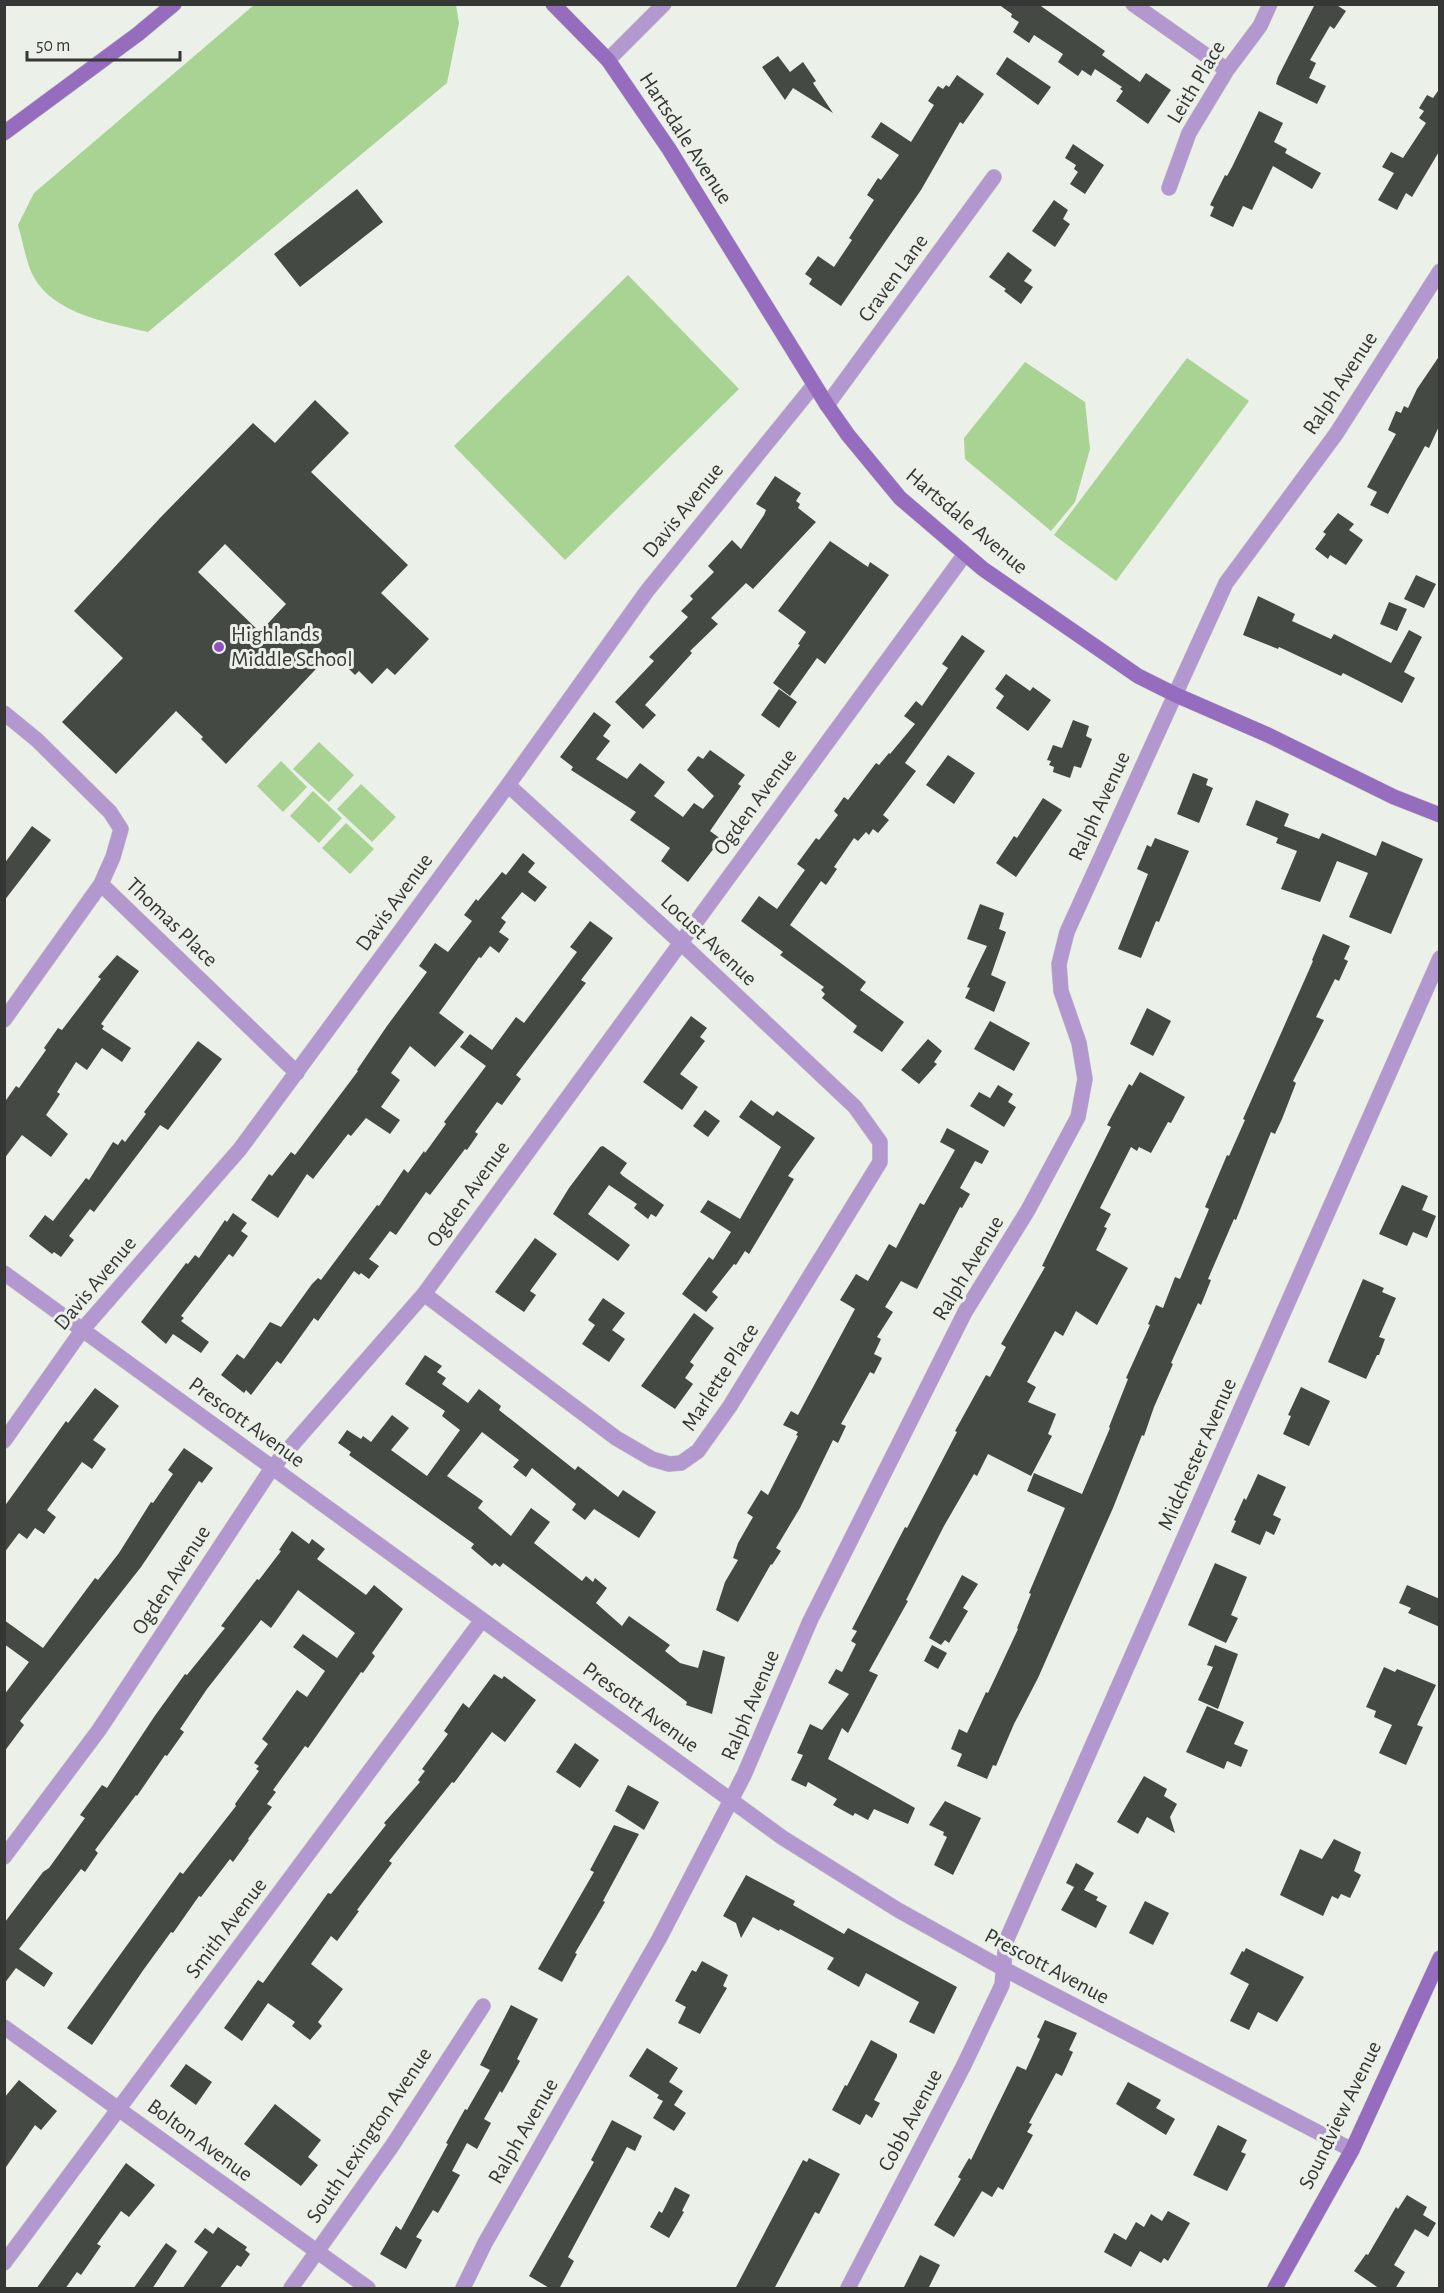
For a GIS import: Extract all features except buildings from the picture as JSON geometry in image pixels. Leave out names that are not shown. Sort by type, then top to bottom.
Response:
[{"type":"street","points":[[4,133],[138,34],[174,4]]},
{"type":"street","name":"Hartsdale Avenue","points":[[553,4],[608,60],[669,149],[827,405],[848,435],[900,498],[982,569],[1138,676],[1268,735],[1394,797],[1440,814]]},
{"type":"street","points":[[608,60],[664,4]]},
{"type":"street","points":[[1133,4],[1227,70]]},
{"type":"street","name":"Leith Place","points":[[1168,188],[1189,133],[1227,70],[1260,26],[1270,4]]},
{"type":"street","name":"Craven Lane","points":[[827,405],[994,177]]},
{"type":"street","name":"Ralph Avenue","points":[[463,2289],[485,2243],[659,1939],[744,1775],[810,1621],[965,1312],[1028,1210],[1078,1117],[1085,1079],[1079,1043],[1061,991],[1059,964],[1066,932],[1226,583],[1336,434],[1440,271]]},
{"type":"street","name":"Davis Avenue","points":[[4,1441],[83,1329],[240,1149],[508,785],[647,591],[814,385]]},
{"type":"street","name":"Ogden Avenue","points":[[4,1857],[99,1730],[272,1468],[424,1294],[965,554]]},
{"type":"street","name":"Thomas Place","points":[[4,712],[37,740],[110,812],[121,829],[113,857],[100,884],[297,1072]]},
{"type":"street","name":"Locust Avenue","points":[[508,785],[680,942],[855,1107],[873,1133]]},
{"type":"street","points":[[4,1020],[100,884]]},
{"type":"street","name":"Midchester Avenue","points":[[1004,1969],[1006,1941],[1440,958]]},
{"type":"street","name":"Marlette Place","points":[[424,1294],[616,1438],[651,1459],[669,1464],[681,1463],[698,1451],[730,1406],[880,1162],[880,1142],[873,1133]]},
{"type":"street","name":"Prescott Avenue","points":[[4,1273],[783,1838],[898,1910],[1004,1969],[1353,2150]]},
{"type":"street","name":"Smith Avenue","points":[[4,2263],[482,1620]]},
{"type":"street","name":"Soundview Avenue","points":[[1275,2289],[1353,2150],[1440,1958]]},
{"type":"street","name":"Cobb Avenue","points":[[848,2289],[964,2065],[1002,1984],[1004,1969]]},
{"type":"street","name":"South Lexington Avenue","points":[[291,2289],[392,2146],[483,2006]]},
{"type":"street","name":"Bolton Avenue","points":[[4,2027],[368,2289]]},
{"type":"green space","points":[[254,5],[456,5],[459,23],[447,83],[148,332],[97,320],[64,306],[39,284],[30,269],[25,253],[18,225],[34,193]]},
{"type":"green space","points":[[628,275],[739,389],[565,560],[454,446]]},
{"type":"green space","points":[[1187,358],[1249,401],[1116,581],[1054,535]]},
{"type":"green space","points":[[1025,362],[1085,402],[1090,449],[1075,502],[1051,531],[965,459],[964,438]]},
{"type":"green space","points":[[319,742],[354,775],[329,802],[293,769]]},
{"type":"green space","points":[[281,761],[307,787],[283,812],[257,786]]},
{"type":"green space","points":[[361,784],[396,817],[372,842],[337,809]]},
{"type":"green space","points":[[313,791],[342,818],[319,843],[290,816]]},
{"type":"green space","points":[[346,823],[374,849],[350,874],[322,848]]},
{"type":"place","name":"Highlands Middle School","points":[[219,647]]}]
